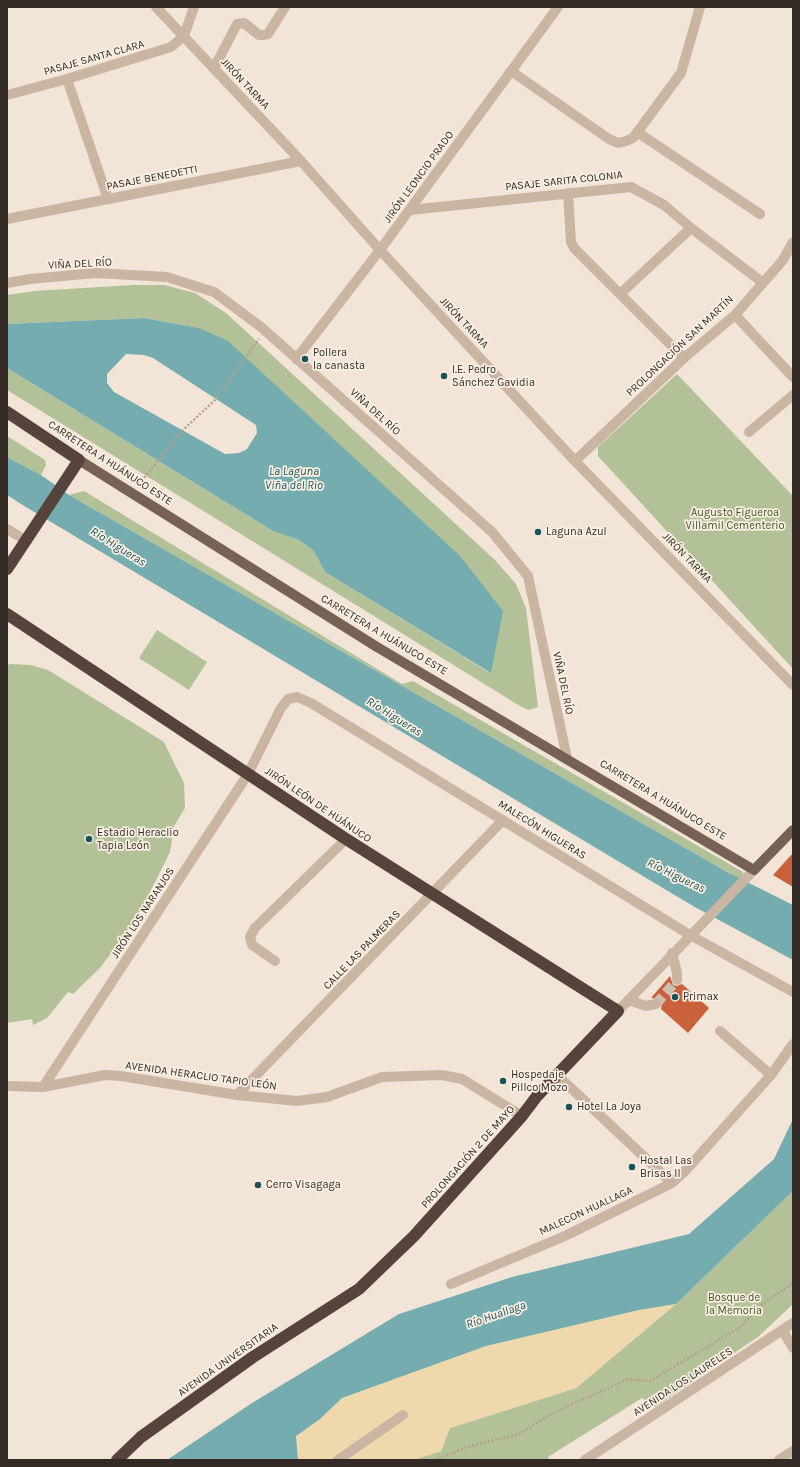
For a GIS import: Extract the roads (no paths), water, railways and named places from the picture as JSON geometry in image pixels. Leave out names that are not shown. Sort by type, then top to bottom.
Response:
[{"type":"highway","name":"CARRETERA A HUÁNUCO ESTE","points":[[7,412],[79,460]]},
{"type":"highway","points":[[7,569],[27,541],[79,460]]},
{"type":"highway","name":"JIRÓN LEÓN DE HUÁNUCO","points":[[7,614],[346,840],[618,1011]]},
{"type":"highway","name":"PROLONGACIÓN 2 DE MAYO","points":[[359,1288],[414,1236],[522,1116],[537,1096],[618,1011]]},
{"type":"highway","name":"AVENIDA UNIVERSITARIA","points":[[117,1460],[141,1437],[253,1357],[359,1288]]},
{"type":"main road","name":"CARRETERA A HUÁNUCO ESTE","points":[[79,460],[377,647],[754,870]]},
{"type":"main road","points":[[754,870],[793,830]]},
{"type":"street","name":"JIRÓN TARMA","points":[[156,7],[301,161],[380,250],[575,461],[793,685]]},
{"type":"street","points":[[184,36],[194,7]]},
{"type":"street","points":[[214,68],[237,24],[244,23],[259,35],[268,34],[285,7]]},
{"type":"street","name":"JIRÓN LEONCIO PRADO","points":[[296,359],[410,210],[558,7]]},
{"type":"street","points":[[511,71],[609,139],[618,143],[626,142],[633,138],[681,73],[700,7]]},
{"type":"street","name":"PASAJE SANTA CLARA","points":[[7,95],[162,51],[184,36]]},
{"type":"street","points":[[66,79],[108,199]]},
{"type":"street","points":[[637,132],[760,214]]},
{"type":"street","name":"PASAJE BENEDETTI","points":[[7,219],[301,161]]},
{"type":"street","name":"PASAJE SARITA COLONIA","points":[[410,210],[631,186],[664,205],[691,228],[762,282]]},
{"type":"street","points":[[568,193],[571,242],[574,248],[684,358]]},
{"type":"street","points":[[620,294],[691,228]]},
{"type":"street","name":"PROLONGACIÓN SAN MARTÍN","points":[[575,461],[684,358],[735,316],[762,282],[783,260],[793,242]]},
{"type":"street","name":"VIÑA DEL RÍO","points":[[7,283],[30,279],[96,273],[167,277],[214,292],[265,331],[492,532],[528,576],[567,758]]},
{"type":"street","points":[[735,316],[793,376]]},
{"type":"street","points":[[749,432],[793,395]]},
{"type":"street","points":[[7,529],[27,541]]},
{"type":"street","name":"MALECÓN HIGUERAS","points":[[281,708],[288,699],[297,697],[311,703],[691,934],[793,992]]},
{"type":"street","name":"JIRÓN LOS NARANJOS","points":[[43,1087],[248,774],[281,708]]},
{"type":"street","name":"CALLE LAS PALMERAS","points":[[237,1095],[503,820]]},
{"type":"street","points":[[275,961],[252,945],[250,937],[254,928],[346,840]]},
{"type":"street","name":"PROLONGACIÓN 2 DE MAYO","points":[[618,1011],[672,953],[754,870]]},
{"type":"street","points":[[672,953],[677,973],[677,980]]},
{"type":"street","points":[[628,1000],[646,1006],[656,1004]]},
{"type":"street","points":[[720,1031],[771,1075]]},
{"type":"street","name":"MALECON HUALLAGA","points":[[451,1284],[565,1236],[672,1183],[687,1169],[771,1075],[793,1044]]},
{"type":"street","name":"AVENIDA HERACLIO TAPIO LEÓN","points":[[7,1086],[43,1087],[105,1075],[121,1076],[237,1095],[297,1101],[327,1097],[382,1077],[442,1074],[462,1079],[522,1116]]},
{"type":"street","points":[[557,1075],[672,1183]]},
{"type":"street","name":"AVENIDA LOS LAURELES","points":[[585,1460],[793,1323]]},
{"type":"street","points":[[783,1331],[793,1348]]},
{"type":"street","points":[[338,1460],[403,1415]]},
{"type":"street","points":[[779,1460],[793,1451]]},
{"type":"water","name":"La Laguna Viña del Rio","points":[[144,318],[199,328],[228,341],[460,556],[503,611],[491,673],[325,572],[313,550],[299,540],[273,531],[7,368],[7,324]],"holes":[[[126,354],[144,355],[153,358],[256,425],[257,433],[247,449],[239,453],[225,454],[114,392],[107,383],[107,374]]]},
{"type":"water","name":"Río Higueras","points":[[7,457],[41,475],[69,495],[729,873],[793,905],[793,960],[693,906],[21,504],[7,495]]},
{"type":"water","name":"Río Huallaga","points":[[793,1119],[793,1191],[676,1304],[639,1310],[486,1346],[342,1398],[320,1419],[296,1436],[298,1460],[167,1460],[252,1403],[399,1314],[512,1277],[689,1234],[774,1159]]},
{"type":"tunnel","points":[[656,1004],[677,980]]},
{"type":"place","name":"Pollera la canasta","points":[[305,359]]},
{"type":"place","name":"I.E. Pedro Sánchez Gavidia","points":[[444,376]]},
{"type":"place","name":"Laguna Azul","points":[[538,532]]},
{"type":"place","name":"Estadio Heraclio Tapia León","points":[[89,839]]},
{"type":"place","name":"Primax","points":[[675,997]]},
{"type":"place","name":"Hospedaje Pillco Mozo","points":[[503,1081]]},
{"type":"place","name":"Hotel La Joya","points":[[569,1107]]},
{"type":"place","name":"Hostal Las Brisas II","points":[[632,1167]]},
{"type":"place","name":"Cerro Visagaga","points":[[258,1185]]},
{"type":"park label","name":"Augusto Figueroa Villamil Cementerio","points":[[735,519]]},
{"type":"park label","name":"Bosque de la Memoria","points":[[734,1304]]}]
